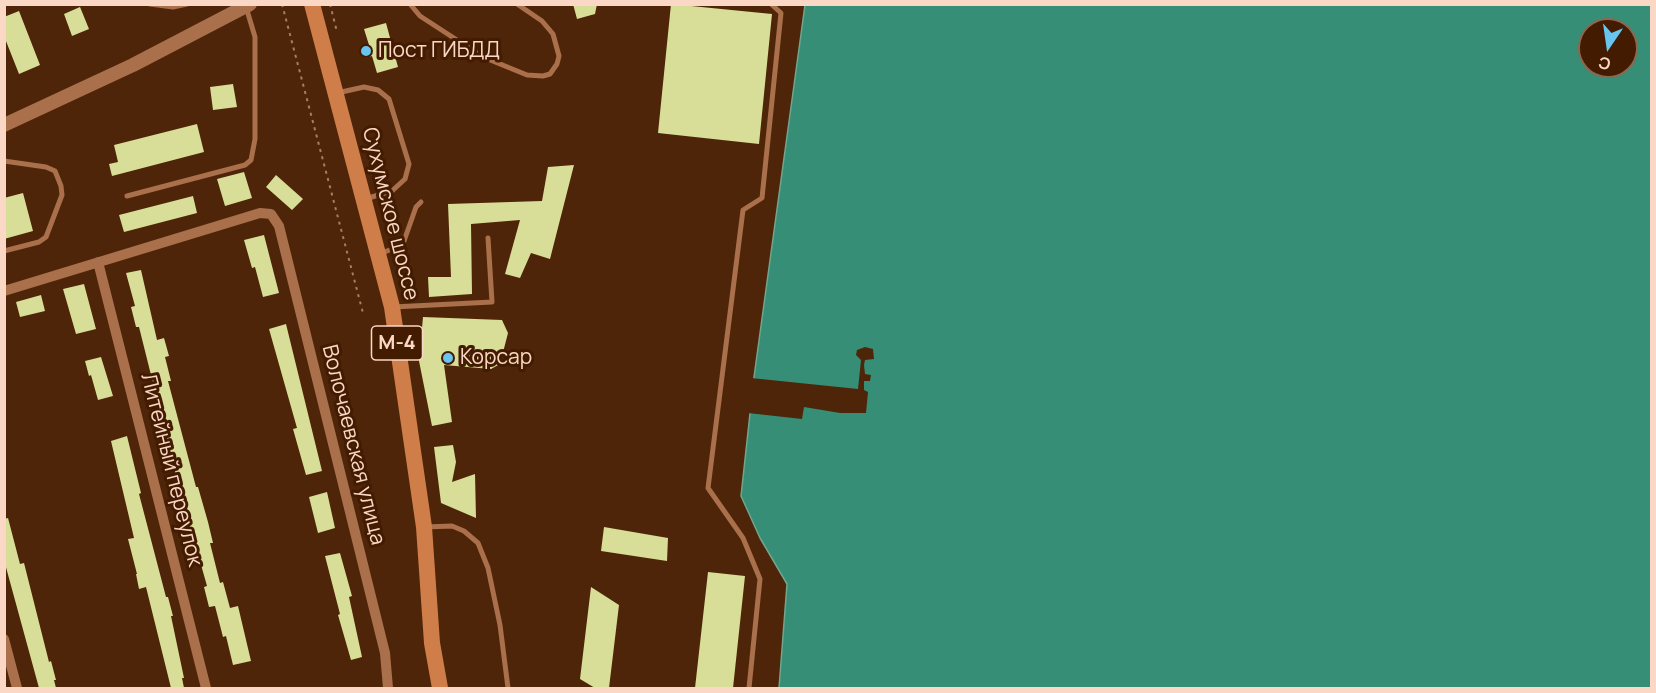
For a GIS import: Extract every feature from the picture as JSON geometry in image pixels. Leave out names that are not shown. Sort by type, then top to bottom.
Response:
[{"type":"highway","name":"Сухумское шоссе","points":[[312,4],[392,307],[423,527],[432,644],[440,688]]},
{"type":"street","points":[[4,125],[133,65],[248,6]]},
{"type":"street","name":"Волочаевская улица","points":[[98,262],[260,213],[271,214],[279,226],[385,653],[388,688]]},
{"type":"street","points":[[4,291],[98,262]]},
{"type":"street","name":"Литейный переулок","points":[[98,262],[206,688]]},
{"type":"street","points":[[4,639],[17,688]]},
{"type":"lane","points":[[150,4],[173,7],[187,4]]},
{"type":"lane","points":[[410,4],[420,16],[483,57],[527,75],[550,74],[559,56],[553,34],[542,21],[517,4]]},
{"type":"lane","points":[[749,688],[760,579],[743,538],[708,488],[743,210],[762,198],[781,13],[771,4]]},
{"type":"lane","points":[[127,196],[245,165],[251,160],[255,139],[255,37],[248,6]]},
{"type":"lane","points":[[335,94],[364,87],[378,90],[389,99],[409,164],[405,179],[392,191],[363,200]]},
{"type":"lane","points":[[4,161],[46,167],[55,171],[62,195],[46,237],[39,242],[4,251]]},
{"type":"lane","points":[[378,255],[404,242],[416,207],[421,202]]},
{"type":"lane","points":[[392,307],[492,302],[488,238]]},
{"type":"lane","points":[[423,527],[452,526],[464,531],[477,543],[488,568],[500,625],[508,688]]},
{"type":"path","points":[[282,4],[363,313]]},
{"type":"water","points":[[805,5],[1651,5],[1651,688],[779,688],[787,584],[760,538],[741,496],[754,377]]},
{"type":"pier","points":[[865,347],[873,349],[874,359],[865,360],[864,365],[865,374],[871,375],[870,381],[864,381],[864,390],[868,392],[866,413],[840,413],[804,407],[802,419],[748,413],[751,378],[858,389],[861,360],[856,355],[857,350]]},
{"type":"building","points":[[573,4],[597,4],[595,14],[577,19]]},
{"type":"building","points":[[671,4],[772,14],[759,144],[658,133]]},
{"type":"building","points":[[80,7],[89,29],[72,36],[64,14]]},
{"type":"building","points":[[19,11],[40,65],[19,74],[4,36],[4,17]]},
{"type":"building","points":[[386,23],[398,67],[377,73],[372,56],[365,58],[362,47],[369,45],[364,29]]},
{"type":"building","points":[[233,84],[237,107],[213,110],[210,87]]},
{"type":"building","points":[[197,124],[204,152],[112,176],[109,164],[118,162],[114,145]]},
{"type":"building","points":[[574,165],[550,259],[531,253],[520,278],[505,274],[520,220],[471,224],[472,294],[429,297],[428,277],[451,277],[448,204],[542,201],[548,167]]},
{"type":"building","points":[[244,172],[252,198],[225,206],[217,179]]},
{"type":"building","points":[[276,175],[303,199],[292,210],[266,187]]},
{"type":"building","points":[[23,193],[33,231],[4,239],[4,198]]},
{"type":"building","points":[[193,196],[197,213],[124,232],[119,215]]},
{"type":"building","points":[[264,235],[279,293],[263,297],[255,267],[252,268],[244,240]]},
{"type":"building","points":[[141,270],[157,340],[164,338],[169,356],[165,357],[171,381],[168,381],[196,487],[198,487],[208,522],[213,543],[210,543],[220,583],[223,582],[230,608],[238,606],[251,661],[233,665],[215,606],[209,607],[204,587],[207,586],[196,547],[194,547],[139,327],[136,327],[131,307],[135,306],[126,273]]},
{"type":"building","points":[[84,284],[96,329],[76,334],[63,289]]},
{"type":"building","points":[[41,295],[45,311],[20,317],[16,302]]},
{"type":"building","points":[[423,317],[502,320],[508,333],[500,364],[491,369],[444,365],[452,422],[432,426],[419,361]]},
{"type":"building","points":[[286,324],[322,471],[306,475],[293,429],[297,428],[269,329]]},
{"type":"building","points":[[101,357],[113,396],[98,400],[85,361]]},
{"type":"building","points":[[127,436],[141,493],[139,494],[173,616],[171,616],[184,688],[171,688],[146,587],[139,589],[128,539],[134,538],[111,441]]},
{"type":"building","points":[[453,445],[456,462],[452,482],[475,474],[476,518],[441,503],[434,447]]},
{"type":"building","points":[[327,492],[335,528],[318,533],[309,497]]},
{"type":"building","points":[[8,518],[20,564],[24,563],[49,662],[51,661],[56,680],[54,680],[56,688],[39,688],[4,560],[4,519]]},
{"type":"building","points":[[604,527],[668,538],[667,561],[601,551]]},
{"type":"building","points":[[340,553],[352,596],[349,597],[362,657],[351,660],[325,556]]},
{"type":"building","points":[[708,572],[745,576],[733,688],[695,688]]},
{"type":"building","points":[[591,587],[619,605],[609,688],[595,688],[580,679]]},
{"type":"place","name":"Пост ГИБДД","points":[[366,51]]},
{"type":"place","name":"Корсар","points":[[448,358]]}]
